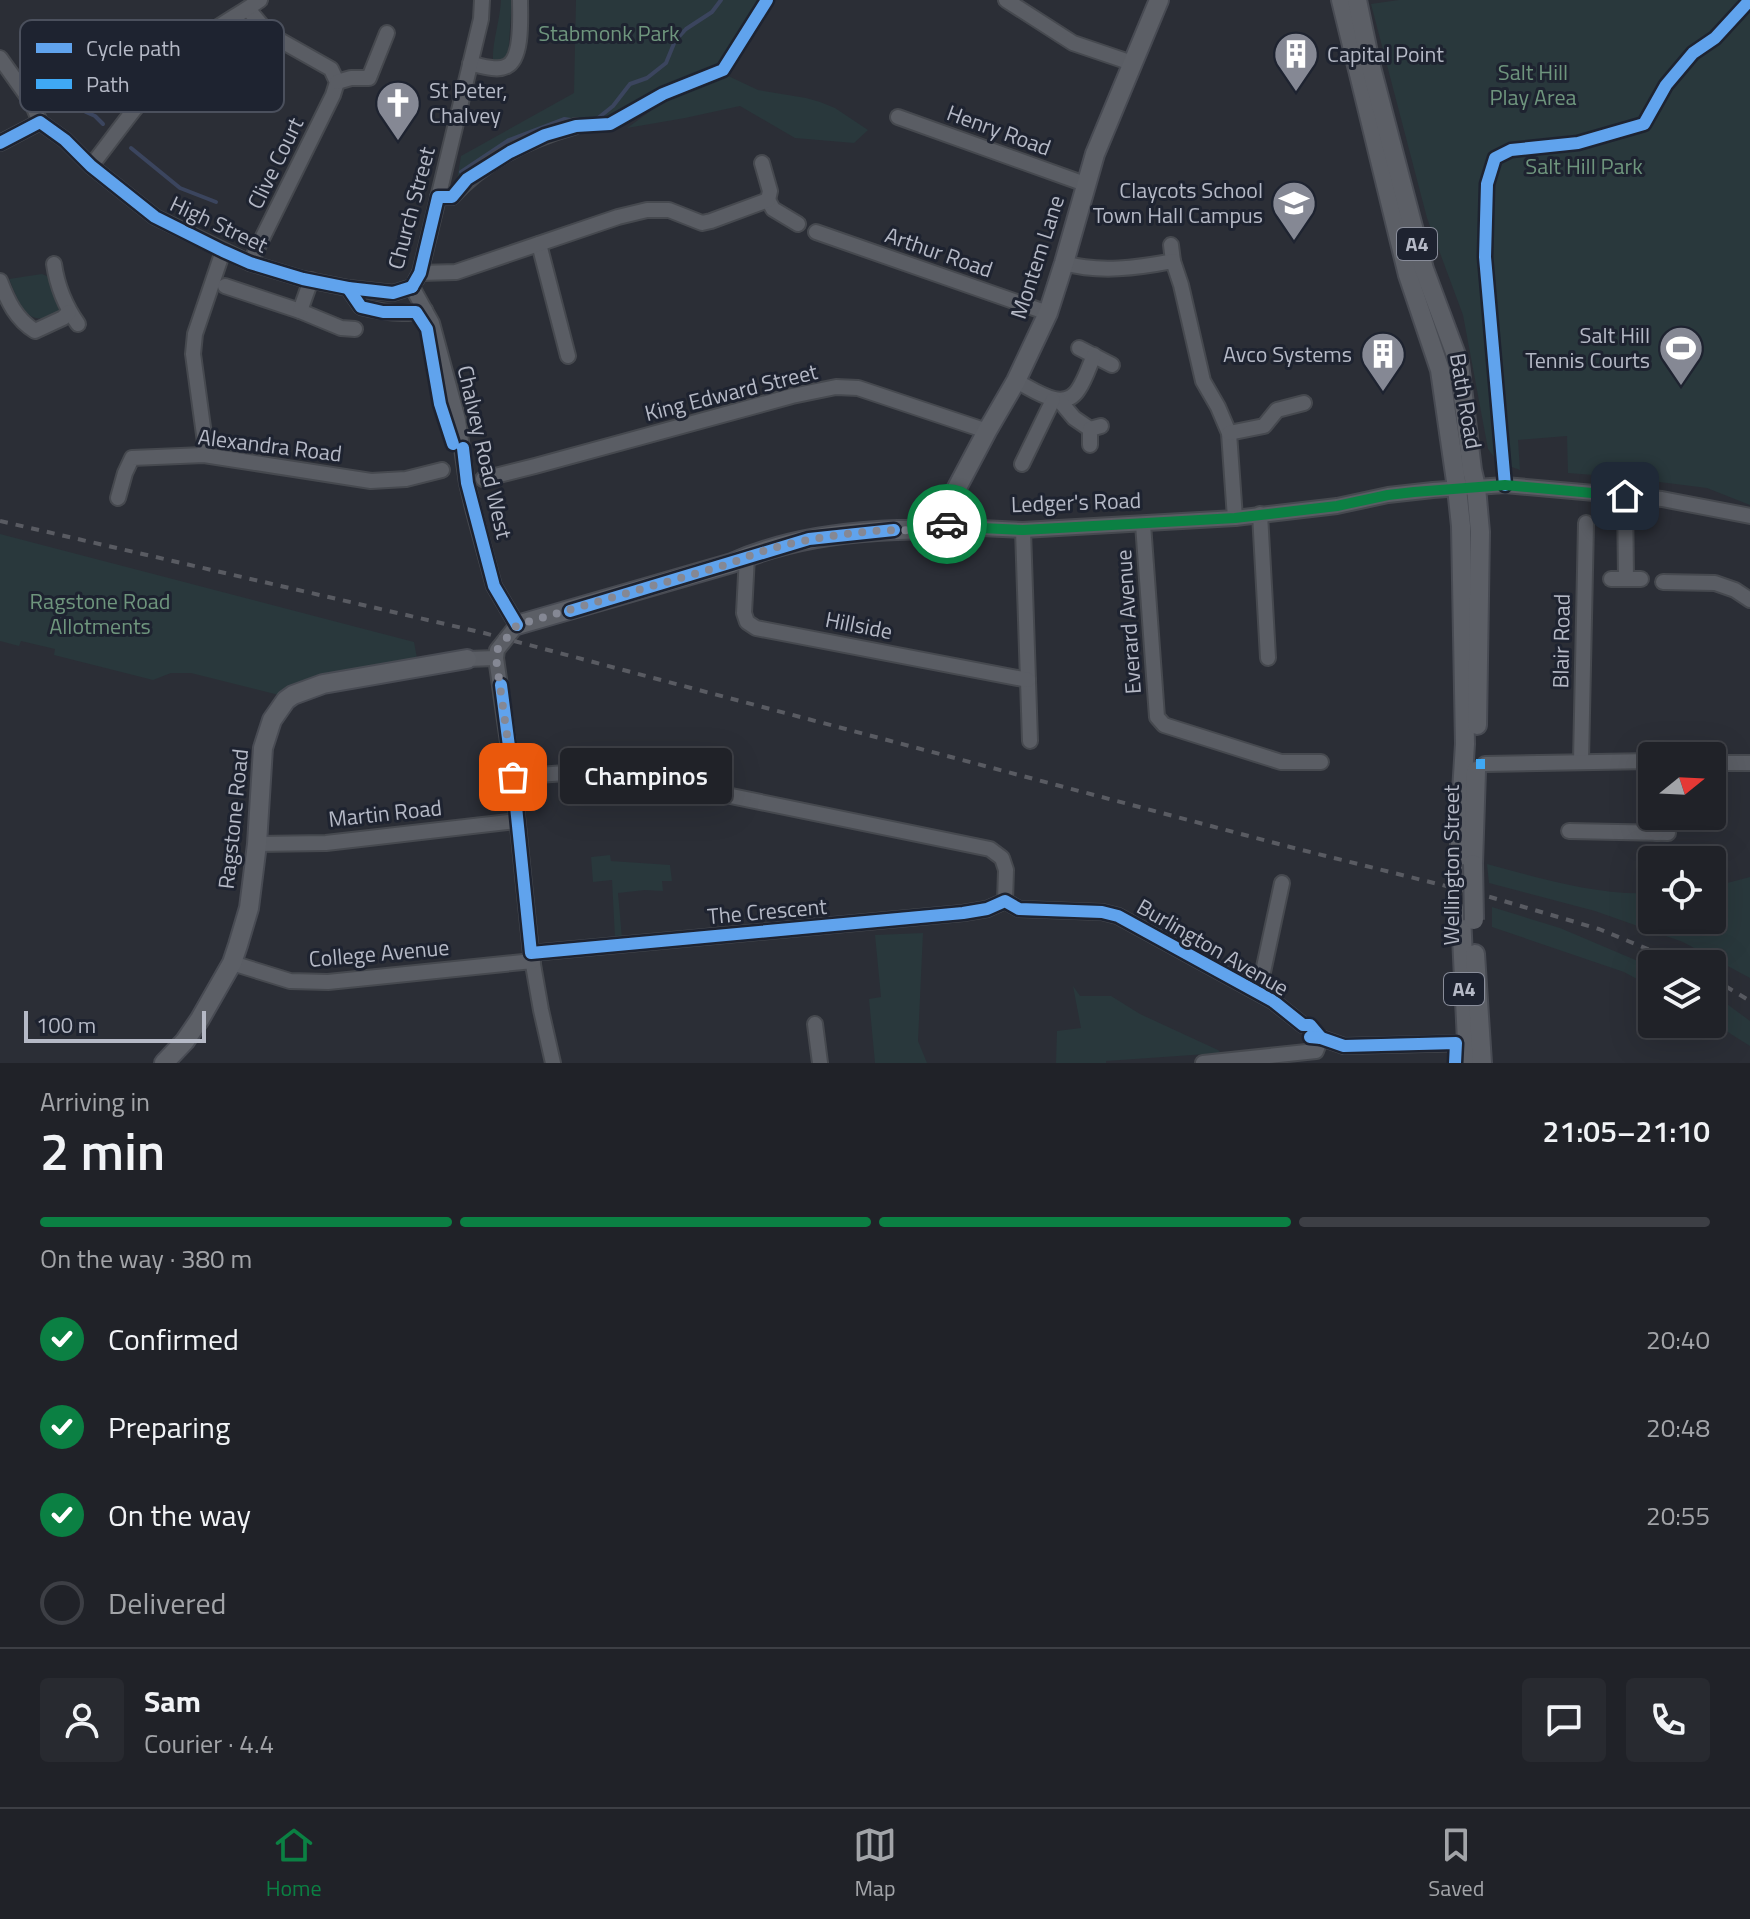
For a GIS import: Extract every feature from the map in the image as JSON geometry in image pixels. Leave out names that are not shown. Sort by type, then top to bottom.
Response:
[{"type":"main road","name":"Montem Lane","points":[[950,522],[950,501],[1016,381],[1048,313],[1104,129],[1159,0]]},
{"type":"main road","name":"Bath Road","points":[[1341,0],[1408,275],[1440,370],[1461,526],[1465,744],[1475,767]]},
{"type":"main road","name":"Bath Road","points":[[1357,0],[1371,67],[1424,269],[1459,363],[1480,532],[1475,767]]},
{"type":"main road","name":"Ledger's Road","points":[[517,625],[809,539],[875,531],[934,529],[950,522]]},
{"type":"main road","name":"Ragstone Road","points":[[164,1063],[200,1019],[232,963],[249,908],[263,748],[272,720],[286,700],[323,684],[467,659]]},
{"type":"main road","name":"Wellington Street","points":[[1468,1063],[1467,865],[1475,767]]},
{"type":"main road","name":"Wellington Street","points":[[1468,918],[1482,1063]]},
{"type":"street","name":"Church Street","points":[[412,287],[420,273],[481,19],[482,0]]},
{"type":"street","points":[[470,64],[507,67],[514,60],[519,45],[520,0]]},
{"type":"street","points":[[1006,0],[1073,43],[1132,63]]},
{"type":"street","points":[[229,20],[254,4]]},
{"type":"street","points":[[284,42],[331,69],[337,82],[369,78],[387,33]]},
{"type":"street","name":"High Street","points":[[0,58],[20,86]]},
{"type":"street","name":"Clive Court","points":[[250,263],[337,82]]},
{"type":"street","name":"High Street","points":[[36,112],[40,122],[155,217],[223,251],[250,263],[348,288],[393,293],[412,287]]},
{"type":"street","points":[[91,166],[134,112]]},
{"type":"street","name":"Henry Road","points":[[898,117],[1085,184]]},
{"type":"street","points":[[0,143],[40,122]]},
{"type":"street","points":[[438,197],[452,197],[467,179],[510,152],[545,135],[576,126]]},
{"type":"street","points":[[762,163],[770,191],[768,200],[773,209],[798,224]]},
{"type":"street","points":[[420,273],[456,272],[647,210],[669,210],[702,223],[768,200]]},
{"type":"street","name":"Arthur Road","points":[[816,232],[1048,313]]},
{"type":"street","points":[[539,244],[568,356]]},
{"type":"street","points":[[1171,245],[1203,381],[1229,433],[1235,518]]},
{"type":"street","points":[[204,455],[205,442],[193,354],[195,334],[223,251]]},
{"type":"street","points":[[1064,263],[1082,267],[1138,268],[1173,261]]},
{"type":"street","points":[[0,281],[21,322],[35,331],[63,318],[74,318],[56,279],[54,264]]},
{"type":"street","points":[[300,311],[311,280]]},
{"type":"street","points":[[225,286],[347,324]]},
{"type":"street","name":"Chalvey Road West","points":[[412,287],[432,323],[458,420],[467,483],[494,586],[517,625]]},
{"type":"street","points":[[348,288],[361,307],[383,312],[425,310]]},
{"type":"street","points":[[1079,348],[1112,365]]},
{"type":"street","points":[[1056,400],[1068,399],[1077,393],[1094,355]]},
{"type":"street","points":[[1016,381],[1056,400],[1074,418],[1096,427],[1090,445]]},
{"type":"street","name":"King Edward Street","points":[[483,479],[537,474],[792,396],[836,387],[858,388],[987,431]]},
{"type":"street","points":[[1022,464],[1056,400]]},
{"type":"street","points":[[1229,433],[1264,426],[1277,410],[1304,403]]},
{"type":"street","name":"Alexandra Road","points":[[118,498],[132,458],[204,455],[371,481],[406,479],[442,470]]},
{"type":"street","name":"Ledger's Road","points":[[950,522],[960,527],[1023,530],[1235,518],[1337,506],[1388,495],[1505,485],[1662,499],[1750,516]]},
{"type":"street","points":[[1625,496],[1626,578]]},
{"type":"street","points":[[1260,514],[1268,658]]},
{"type":"street","name":"Blair Road","points":[[1581,761],[1586,523]]},
{"type":"street","name":"Everard Avenue","points":[[1143,524],[1157,717],[1164,725],[1212,736],[1281,762],[1321,762]]},
{"type":"street","points":[[1023,530],[1030,741]]},
{"type":"street","name":"Hillside","points":[[747,556],[744,613],[747,622],[756,628],[1028,680]]},
{"type":"street","points":[[1663,582],[1680,577],[1715,583],[1735,590],[1750,600]]},
{"type":"street","points":[[517,625],[497,650],[496,658],[513,777],[532,957],[553,1063]]},
{"type":"street","points":[[467,659],[496,658]]},
{"type":"street","points":[[1475,767],[1638,761]]},
{"type":"street","points":[[1726,763],[1750,763]]},
{"type":"street","points":[[513,777],[604,770],[990,849],[1002,858],[1006,870],[1005,901]]},
{"type":"street","name":"Martin Road","points":[[257,844],[326,843],[517,821]]},
{"type":"street","points":[[1569,831],[1662,833],[1661,830]]},
{"type":"street","points":[[1253,990],[1263,972],[1282,883]]},
{"type":"street","name":"The Crescent","points":[[532,957],[963,913],[987,909],[1005,901]]},
{"type":"street","name":"Burlington Avenue","points":[[1005,901],[1019,909],[1102,912],[1118,916],[1273,1001],[1303,1025]]},
{"type":"street","name":"College Avenue","points":[[232,963],[290,981],[328,982],[532,957]]},
{"type":"street","points":[[815,1024],[820,1063]]},
{"type":"street","points":[[1203,1063],[1344,1046],[1467,1043]]},
{"type":"green space","points":[[501,0],[512,0],[505,62],[493,61]]},
{"type":"green space","name":"Stabmonk Park","points":[[576,0],[766,0],[723,68],[714,74],[662,94],[628,117],[615,121],[611,117],[555,125],[457,180],[461,156],[574,93]]},
{"type":"green space","name":"Salt Hill Park","points":[[1399,0],[1750,0],[1750,505],[1707,488],[1568,473],[1567,436],[1518,440],[1520,470],[1498,462],[1488,449],[1463,315],[1427,218],[1371,4]]},
{"type":"green space","points":[[724,74],[758,90],[820,102],[868,130],[854,143],[795,138],[740,106],[627,128],[670,97]]},
{"type":"green space","points":[[42,274],[49,277],[60,307],[55,315],[38,318],[22,307],[9,279]]},
{"type":"green space","name":"Ragstone Road Allotments","points":[[0,534],[414,642],[417,658],[310,679],[294,684],[279,695],[191,673],[171,673],[153,680],[54,655],[55,649],[21,641],[19,646],[0,641]]},
{"type":"green space","points":[[610,855],[611,861],[670,865],[672,881],[662,881],[663,891],[618,893],[622,938],[615,938],[612,880],[593,882],[591,857]]},
{"type":"green space","points":[[1487,864],[1590,889],[1638,893],[1638,926],[1595,911],[1489,883]]},
{"type":"green space","points":[[1750,877],[1750,978],[1726,965],[1726,950],[1698,950],[1660,934],[1726,934],[1726,883]]},
{"type":"green space","points":[[1492,907],[1560,928],[1638,961],[1638,980],[1624,972],[1492,927]]},
{"type":"green space","points":[[923,933],[918,1041],[927,1063],[875,1063],[869,999],[881,997],[875,935]]},
{"type":"green space","points":[[1073,986],[1080,996],[1111,996],[1140,1014],[1221,1053],[1106,1063],[1056,1063],[1057,1031],[1081,1028]]},
{"type":"green space","points":[[1726,1003],[1750,1021],[1750,1046],[1726,1031]]},
{"type":"waterway","points":[[461,172],[509,140],[564,119],[592,123],[613,106],[630,84],[647,78],[666,63],[675,41],[686,29],[712,12],[721,0]]},
{"type":"waterway","points":[[86,112],[103,124]]},
{"type":"waterway","points":[[131,148],[180,188],[216,202]]},
{"type":"railway","points":[[0,521],[484,633],[1290,847],[1490,897],[1599,929],[1650,950]]},
{"type":"railway","points":[[1726,986],[1750,1001]]},
{"type":"marked path","points":[[1476,764],[1485,764]]},
{"type":"cycle path","points":[[412,287],[420,273],[438,197],[452,197],[467,179],[545,135],[576,126],[610,124],[663,94],[723,70],[767,0]]},
{"type":"cycle path","points":[[1505,485],[1485,257],[1487,184],[1495,158],[1511,150],[1578,143],[1644,124],[1666,85],[1693,53],[1715,38],[1750,0]]},
{"type":"cycle path","points":[[0,143],[40,122],[155,217],[250,263],[303,279],[348,288],[393,293],[412,287]]},
{"type":"cycle path","points":[[348,288],[361,307],[383,312],[416,312],[427,329],[440,404],[453,444]]},
{"type":"cycle path","points":[[463,448],[467,483],[494,586],[517,625]]},
{"type":"cycle path","points":[[570,611],[809,539],[894,530]]},
{"type":"cycle path","points":[[501,685],[531,953],[963,913],[987,909],[1005,901],[1019,909],[1102,912],[1118,916],[1273,1001],[1303,1025],[1310,1025],[1321,1038]]},
{"type":"cycle path","points":[[1310,1037],[1344,1046],[1456,1043],[1455,1063]]},
{"type":"way so far","points":[[513,777],[496,658],[497,650],[517,625],[809,539],[875,531],[934,529],[947,524]]},
{"type":"place","name":"Capital Point","points":[[1296,93]]},
{"type":"place","name":"St Peter, Chalvey","points":[[398,142]]},
{"type":"place","name":"Claycots School Town Hall Campus","points":[[1294,242]]},
{"type":"place","name":"Salt Hill Tennis Courts","points":[[1681,387]]},
{"type":"place","name":"Avco Systems","points":[[1383,393]]},
{"type":"place","name":"Champinos","points":[[513,777]]},
{"type":"route","points":[[947,524],[1023,530],[1235,518],[1337,506],[1388,495],[1505,485],[1625,496]]},
{"type":"park label","name":"Salt Hill Play Area","points":[[1533,84]]}]
